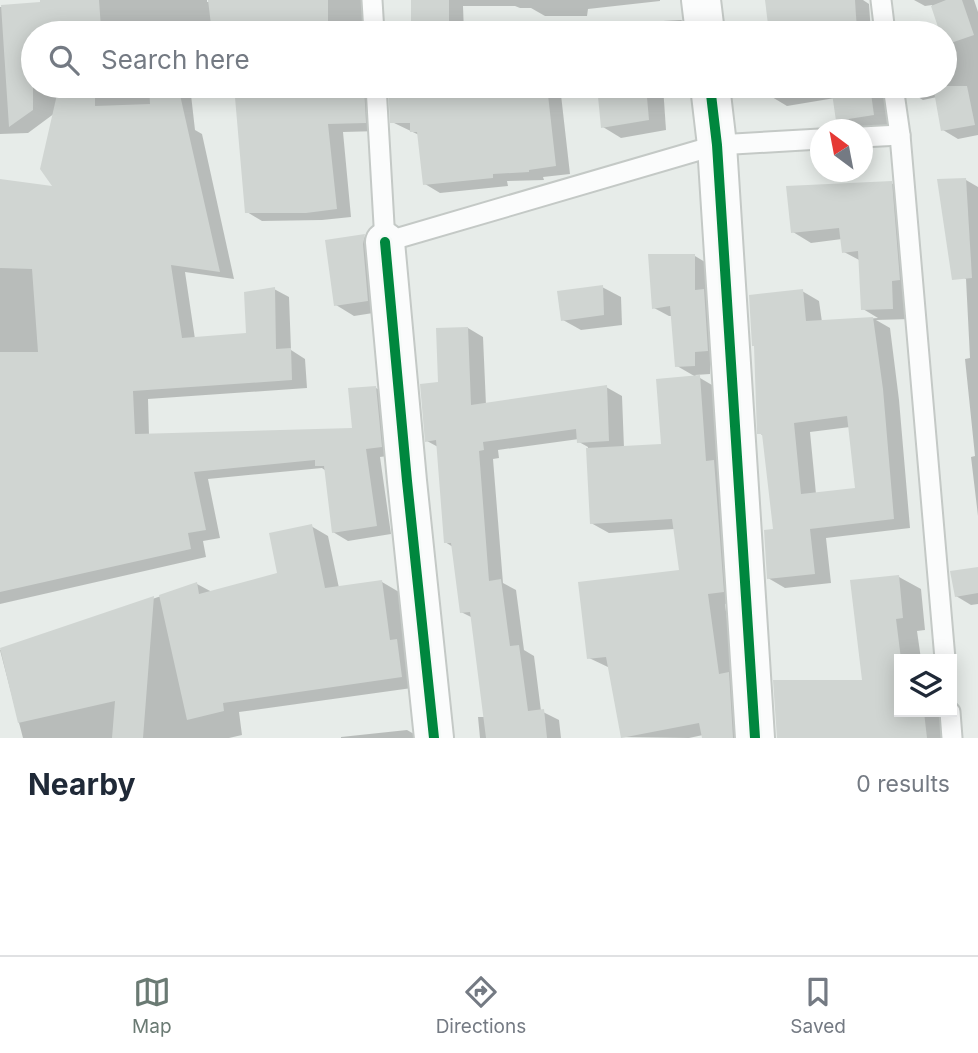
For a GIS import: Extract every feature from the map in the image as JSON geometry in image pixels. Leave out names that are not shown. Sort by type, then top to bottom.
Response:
[{"type":"street","points":[[701,0],[704,21]]},
{"type":"street","points":[[711,98],[755,738]]},
{"type":"street","points":[[385,242],[434,738]]},
{"type":"lane","points":[[372,0],[373,21]]},
{"type":"lane","points":[[881,0],[884,21]]},
{"type":"lane","points":[[377,98],[385,242],[716,145],[810,140]]},
{"type":"lane","points":[[895,98],[945,654]]},
{"type":"lane","points":[[873,136],[900,135]]},
{"type":"lane","points":[[950,717],[952,738]]},
{"type":"building","points":[[99,0],[100,21],[21,21],[21,98],[33,98],[33,110],[9,127],[1,5]]},
{"type":"building","points":[[208,0],[328,0],[328,21],[211,21]]},
{"type":"building","points":[[411,0],[449,0],[449,21],[411,21]]},
{"type":"building","points":[[765,0],[855,0],[856,21],[768,21]]},
{"type":"building","points":[[946,0],[962,0],[974,35],[957,41],[957,21],[936,21],[931,6]]},
{"type":"building","points":[[957,86],[967,86],[975,125],[941,131],[935,98],[957,98]]},
{"type":"building","points":[[56,98],[95,98],[95,106],[150,104],[150,98],[181,98],[220,272],[171,265],[182,338],[246,333],[244,292],[275,287],[276,349],[291,348],[292,380],[133,391],[135,434],[352,428],[348,388],[376,386],[382,447],[366,449],[377,526],[332,533],[324,466],[315,466],[315,460],[194,472],[206,530],[188,533],[191,549],[0,592],[0,352],[38,352],[32,269],[0,268],[0,179],[52,186],[40,169]]},
{"type":"building","points":[[235,98],[365,98],[366,123],[328,124],[337,209],[306,213],[245,213]]},
{"type":"building","points":[[389,98],[548,98],[556,166],[529,172],[493,174],[493,178],[423,185],[417,132],[410,132],[410,123],[390,123]]},
{"type":"building","points":[[598,98],[647,98],[649,120],[601,128]]},
{"type":"building","points":[[833,98],[872,98],[874,115],[836,119]]},
{"type":"building","points":[[966,178],[972,278],[952,280],[937,179]]},
{"type":"building","points":[[892,181],[900,280],[892,281],[893,309],[861,310],[858,251],[842,253],[839,228],[791,233],[786,186]]},
{"type":"building","points":[[365,234],[363,244],[368,301],[334,306],[325,240]]},
{"type":"building","points":[[648,254],[695,254],[695,290],[704,289],[708,351],[695,352],[695,366],[675,367],[670,306],[652,309]]},
{"type":"building","points":[[603,285],[604,315],[561,321],[557,291]]},
{"type":"building","points":[[803,289],[806,321],[873,317],[883,389],[894,519],[810,529],[815,574],[767,579],[764,530],[773,529],[762,434],[757,434],[749,295]],"holes":[[[847,416],[855,488],[801,494],[794,423]]]},
{"type":"building","points":[[468,327],[471,405],[607,385],[609,441],[577,443],[576,429],[483,442],[484,450],[479,451],[489,581],[501,579],[510,646],[519,645],[528,711],[544,709],[547,738],[486,738],[470,612],[460,613],[451,543],[444,543],[436,440],[425,442],[420,384],[438,382],[436,328]]},
{"type":"building","points":[[700,375],[706,461],[714,460],[724,592],[708,594],[719,674],[729,672],[733,738],[702,738],[699,723],[621,738],[606,657],[587,659],[578,582],[679,570],[672,519],[590,524],[586,448],[661,444],[656,379]]},
{"type":"building","points":[[312,524],[325,588],[382,580],[390,640],[397,639],[402,677],[223,703],[224,711],[187,720],[159,595],[197,582],[199,594],[277,573],[269,533]]},
{"type":"building","points":[[978,567],[978,593],[955,597],[950,571]]},
{"type":"building","points":[[899,575],[903,618],[896,619],[900,654],[894,654],[894,717],[925,717],[927,738],[777,738],[773,680],[862,680],[850,580]]},
{"type":"building","points":[[154,596],[143,738],[112,738],[115,701],[18,723],[0,648]]},
{"type":"cycle path","points":[[711,98],[717,145],[755,738]]},
{"type":"cycle path","points":[[385,242],[434,738]]}]
